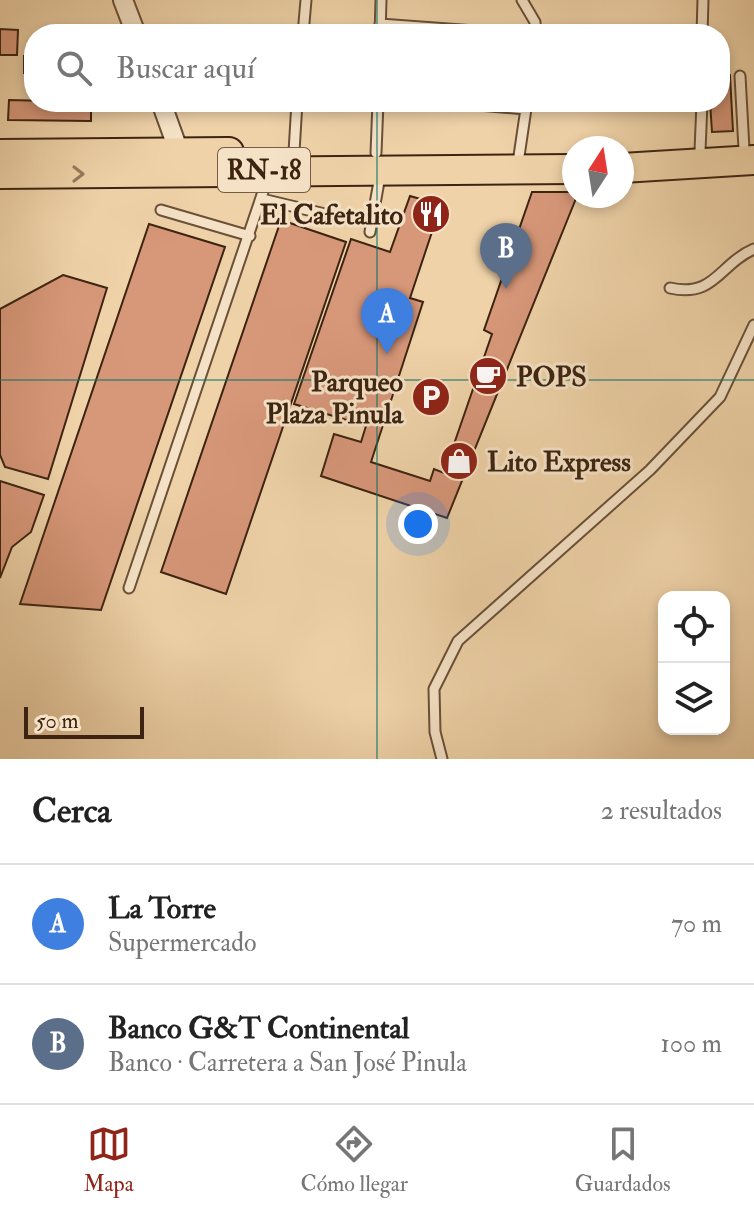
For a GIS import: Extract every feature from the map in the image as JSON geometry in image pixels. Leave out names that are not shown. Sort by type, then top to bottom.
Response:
[{"type":"main road","name":"RN-18","points":[[0,154],[294,152],[379,161],[562,169]]},
{"type":"main road","points":[[634,154],[751,152]]},
{"type":"main road","points":[[634,167],[751,152]]},
{"type":"main road","name":"RN-18","points":[[0,174],[271,170],[379,161],[562,155]]},
{"type":"street","points":[[123,0],[132,24]]},
{"type":"street","points":[[165,112],[179,152]]},
{"type":"lane","points":[[304,24],[306,0]]},
{"type":"lane","points":[[380,24],[381,0]]},
{"type":"lane","points":[[522,0],[530,5]]},
{"type":"lane","points":[[702,24],[703,0]]},
{"type":"lane","points":[[740,76],[751,152]]},
{"type":"lane","points":[[294,152],[296,112]]},
{"type":"lane","points":[[370,232],[379,161],[378,112]]},
{"type":"lane","points":[[519,156],[525,112]]},
{"type":"lane","points":[[700,151],[702,112]]},
{"type":"lane","points":[[129,588],[271,170]]},
{"type":"lane","points":[[262,199],[346,219]]},
{"type":"lane","points":[[161,210],[250,236]]},
{"type":"lane","points":[[670,288],[690,292],[701,288],[754,249]]},
{"type":"lane","points":[[442,759],[435,732],[434,689],[458,641],[650,470],[720,397],[754,325]]},
{"type":"building","points":[[0,29],[18,30],[17,55],[0,55]]},
{"type":"building","points":[[730,75],[733,131],[712,132],[711,112],[730,112]]},
{"type":"building","points":[[9,100],[24,100],[24,112],[91,112],[91,121],[8,120]]},
{"type":"building","points":[[532,192],[562,192],[562,208],[572,208],[447,518],[321,476],[334,434],[361,442],[366,426],[294,404],[351,239],[390,252],[410,196],[441,205],[410,298],[423,302],[371,462],[430,481],[434,469],[444,473],[492,334],[484,330]]},
{"type":"building","points":[[281,220],[346,242],[226,594],[161,572]]},
{"type":"building","points":[[149,224],[225,247],[101,610],[20,604]]},
{"type":"building","points":[[63,275],[107,288],[48,479],[5,467],[0,455],[0,309]]},
{"type":"building","points":[[0,481],[44,495],[31,532],[12,547],[0,578]]},
{"type":"place","name":"El Cafetalito","points":[[431,214]]},
{"type":"place","name":"Banco G&T Continental","points":[[506,289]]},
{"type":"place","name":"La Torre","points":[[387,354]]},
{"type":"place","name":"POPS","points":[[488,376]]},
{"type":"place","name":"Parqueo Plaza Pinula","points":[[431,397]]},
{"type":"place","name":"Lito Express","points":[[459,461]]}]
